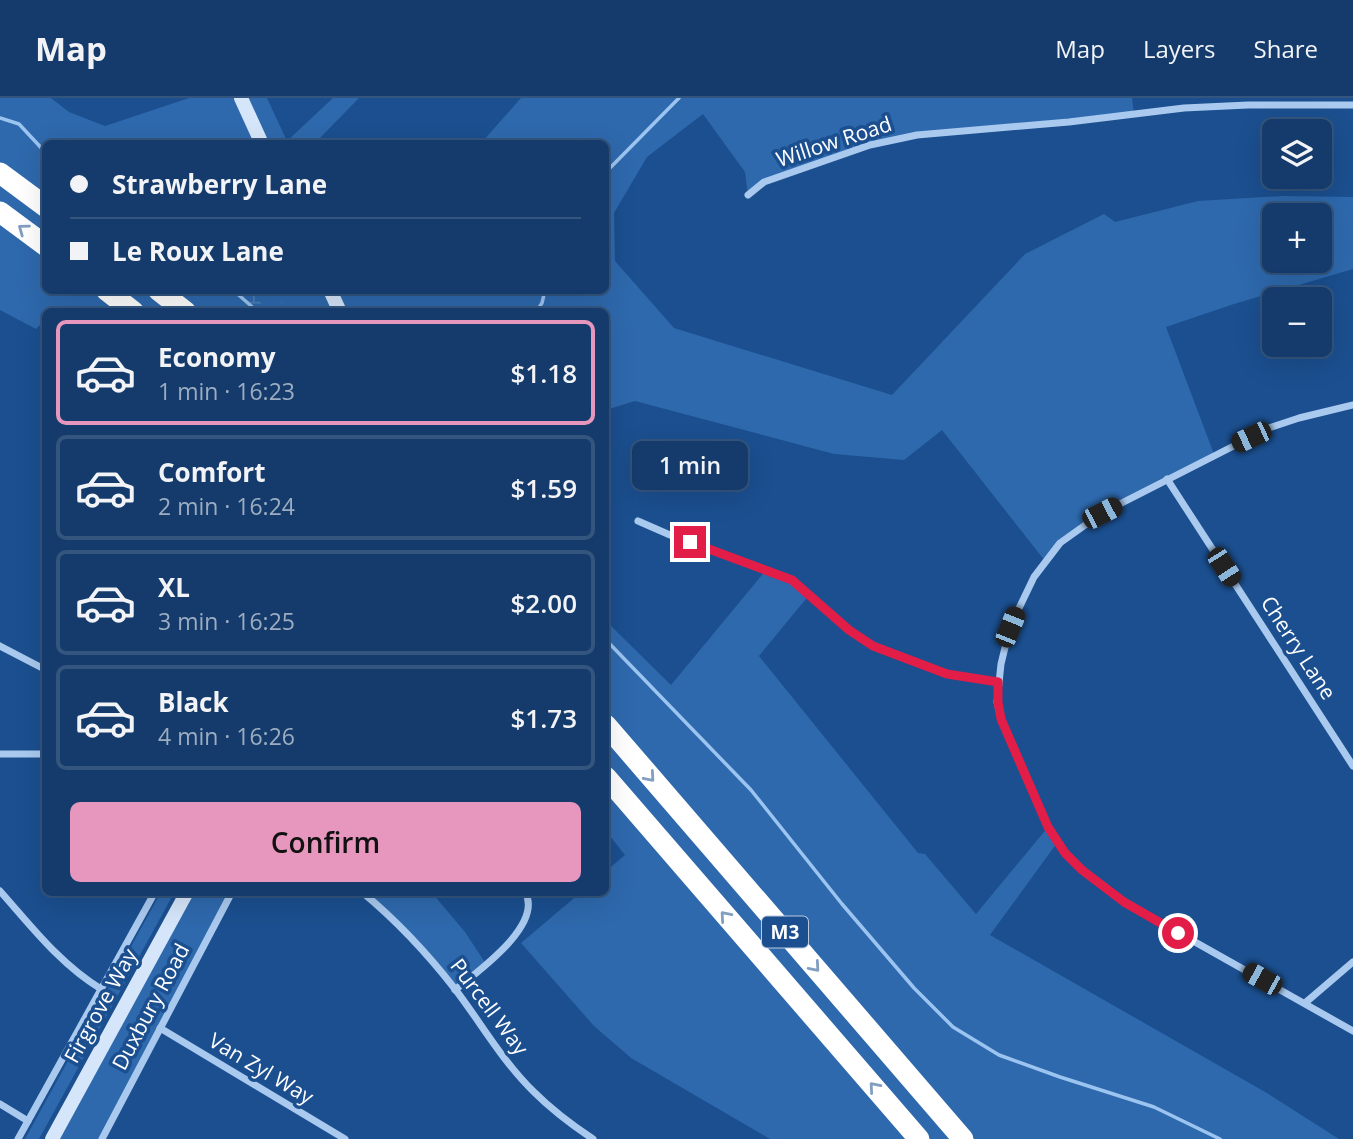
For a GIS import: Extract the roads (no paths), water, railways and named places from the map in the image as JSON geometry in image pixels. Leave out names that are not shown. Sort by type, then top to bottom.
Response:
[{"type":"highway","points":[[0,173],[42,203]]},
{"type":"highway","points":[[0,212],[42,243]]},
{"type":"highway","points":[[111,294],[129,308]]},
{"type":"highway","points":[[163,294],[181,308]]},
{"type":"highway","name":"M3","points":[[609,728],[963,1139]]},
{"type":"highway","name":"M3","points":[[609,780],[919,1139]]},
{"type":"street","points":[[241,98],[260,140]]},
{"type":"street","name":"Willow Road","points":[[748,195],[764,183],[870,145],[917,135],[1069,122],[1184,108],[1353,105]]},
{"type":"street","points":[[1353,405],[1269,428],[1167,478],[1076,529],[1045,561],[1020,603],[1010,627],[998,682],[998,702],[1004,727],[1048,827],[1065,853],[1082,870],[1124,902],[1353,1031]]},
{"type":"street","name":"Cherry Lane","points":[[1167,478],[1353,766]]},
{"type":"street","points":[[638,521],[792,580],[849,630],[873,646],[947,674],[998,682]]},
{"type":"street","points":[[0,646],[42,668]]},
{"type":"street","points":[[0,754],[42,754]]},
{"type":"street","points":[[0,891],[56,954],[78,975],[101,989]]},
{"type":"street","points":[[18,1139],[153,896]]},
{"type":"street","name":"Firgrove Way","points":[[52,1139],[185,896]]},
{"type":"street","name":"Duxbury Road","points":[[102,1139],[230,896]]},
{"type":"street","name":"Purcell Way","points":[[367,896],[402,927],[455,989],[497,1049],[533,1091],[593,1139]]},
{"type":"street","points":[[455,989],[486,964],[517,933],[528,913],[527,896]]},
{"type":"street","points":[[1305,1003],[1353,962]]},
{"type":"street","name":"Van Zyl Way","points":[[160,1028],[345,1139]]},
{"type":"street","points":[[0,1104],[28,1121]]},
{"type":"waterway","points":[[609,169],[679,98]]},
{"type":"waterway","points":[[0,118],[19,124],[42,149]]},
{"type":"waterway","points":[[238,294],[253,308]]},
{"type":"waterway","points":[[539,308],[544,294]]},
{"type":"waterway","points":[[609,643],[751,790],[842,904],[914,988],[953,1027],[999,1055],[1154,1107],[1220,1139]]}]
